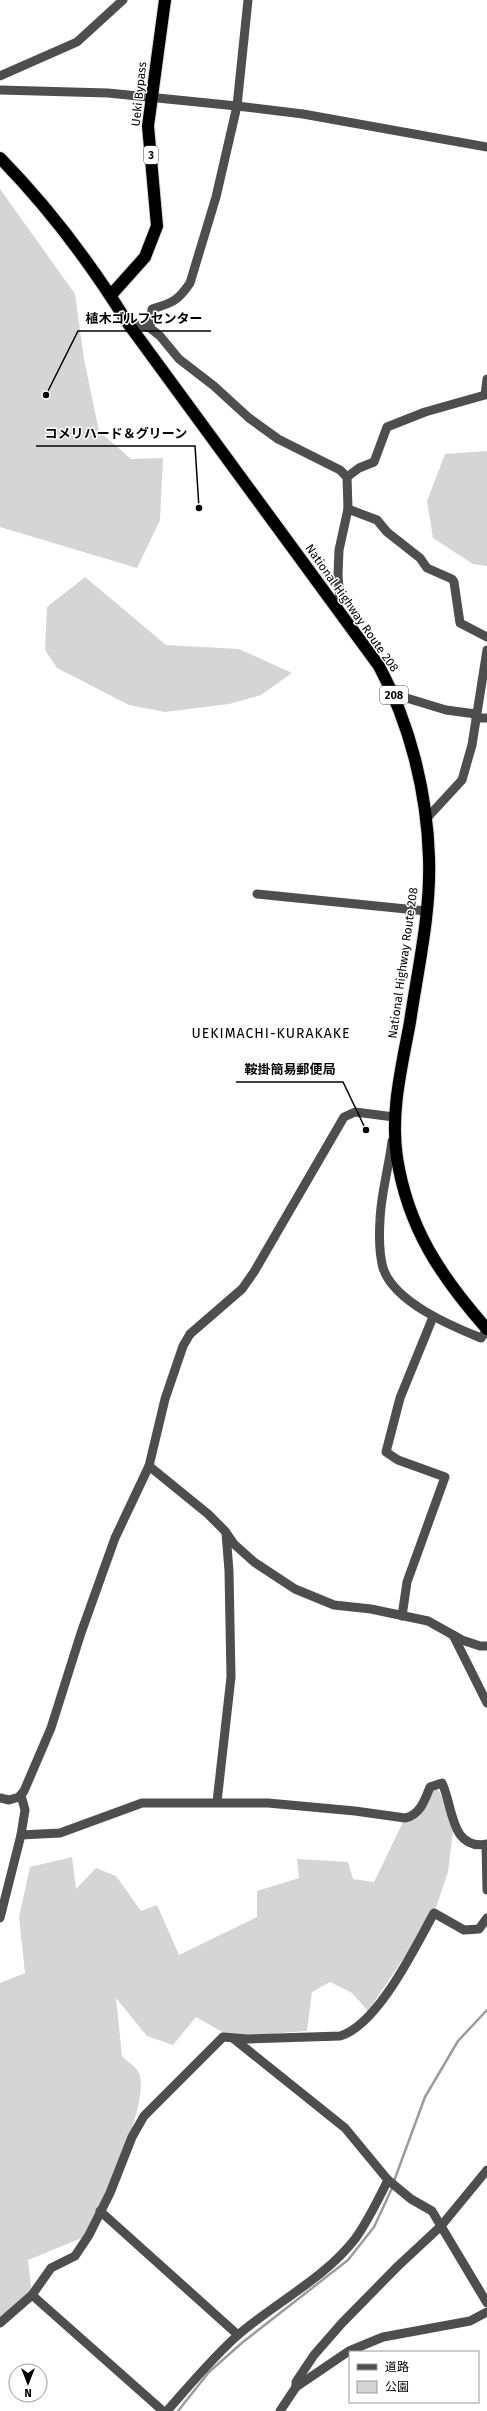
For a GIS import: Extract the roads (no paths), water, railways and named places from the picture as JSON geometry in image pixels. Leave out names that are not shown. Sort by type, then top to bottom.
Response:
[{"type":"highway","name":"Ueki Bypass","points":[[111,295],[145,257],[156,226],[148,126],[165,0]]},
{"type":"highway","name":"National Highway Route 208","points":[[0,158],[30,189],[111,295],[127,322],[379,666],[396,697],[421,786],[427,818],[429,859],[426,911],[394,1117],[397,1157],[405,1194],[418,1231],[434,1262],[455,1292],[487,1330]]},
{"type":"street","points":[[0,76],[76,42],[123,0]]},
{"type":"street","points":[[150,328],[152,309],[170,304],[183,294],[190,283],[216,196],[237,106],[248,0]]},
{"type":"street","points":[[0,90],[108,93],[237,106],[303,114],[487,147]]},
{"type":"street","points":[[127,322],[150,328],[160,336],[179,359],[214,386],[249,418],[278,439],[340,470],[347,477],[348,509],[339,550],[338,575],[340,600],[336,608]]},
{"type":"street","points":[[347,477],[359,468],[374,462],[388,428],[425,412],[485,394],[487,379]]},
{"type":"street","points":[[348,509],[377,520],[387,532],[420,558],[427,568],[452,579],[454,582],[460,623],[487,637]]},
{"type":"street","points":[[427,818],[462,780],[472,745],[487,650]]},
{"type":"street","points":[[396,697],[400,696],[446,710],[487,718]]},
{"type":"street","points":[[256,894],[426,911]]},
{"type":"street","points":[[0,1798],[9,1800],[21,1795],[51,1728],[80,1633],[115,1538],[149,1466],[165,1399],[183,1346],[190,1334],[242,1289],[254,1272],[344,1117],[355,1112],[394,1117],[380,1219],[380,1252],[384,1270],[393,1284],[406,1297],[433,1317],[481,1338],[487,1330]]},
{"type":"street","points":[[402,1616],[407,1582],[445,1477],[398,1460],[386,1452],[386,1448],[400,1398],[433,1317]]},
{"type":"street","points":[[149,1466],[208,1514],[225,1531],[234,1544],[254,1562],[285,1584],[310,1597],[334,1605],[371,1609],[428,1621],[462,1640],[487,1646]]},
{"type":"street","points":[[217,1802],[231,1677],[229,1571],[225,1531]]},
{"type":"street","points":[[452,1634],[487,1703]]},
{"type":"street","points":[[21,1835],[60,1833],[142,1803],[268,1803],[405,1818],[412,1817],[422,1806],[430,1787],[442,1783],[447,1793],[458,1834],[471,1843],[486,1845],[487,1890]]},
{"type":"street","points":[[0,1918],[21,1835],[25,1810],[21,1795]]},
{"type":"street","points":[[0,2323],[32,2295],[51,2268],[75,2256],[90,2235],[110,2192],[132,2137],[144,2116],[223,2037],[276,2039],[340,2036],[348,2034],[366,2018],[391,1989],[434,1913],[464,1930],[479,1929],[487,1918]]},
{"type":"street","points":[[231,2037],[345,2128],[388,2180],[411,2199],[432,2211],[487,2303]]},
{"type":"street","points":[[280,2411],[296,2386],[296,2382],[314,2355],[342,2323],[398,2266],[441,2226],[487,2170]]},
{"type":"street","points":[[167,2411],[200,2372],[238,2336],[324,2270],[354,2240],[369,2218],[388,2180]]},
{"type":"street","points":[[100,2211],[238,2336]]},
{"type":"street","points":[[32,2295],[163,2411]]},
{"type":"street","points":[[296,2386],[349,2351],[383,2337],[470,2320],[487,2312]]},
{"type":"waterway","points":[[394,2181],[425,2097],[458,2041],[487,2010]]},
{"type":"waterway","points":[[178,2411],[209,2372],[243,2342],[348,2260],[374,2227],[393,2186]]},
{"type":"place","name":"植木ゴルフセンター","points":[[46,395]]},
{"type":"place","name":"コメリハード＆グリーン","points":[[199,508]]},
{"type":"place","name":"鞍掛簡易郵便局","points":[[366,1130]]},
{"type":"district","name":"UEKIMACHI-KURAKAKE","points":[[271,1033]]}]
